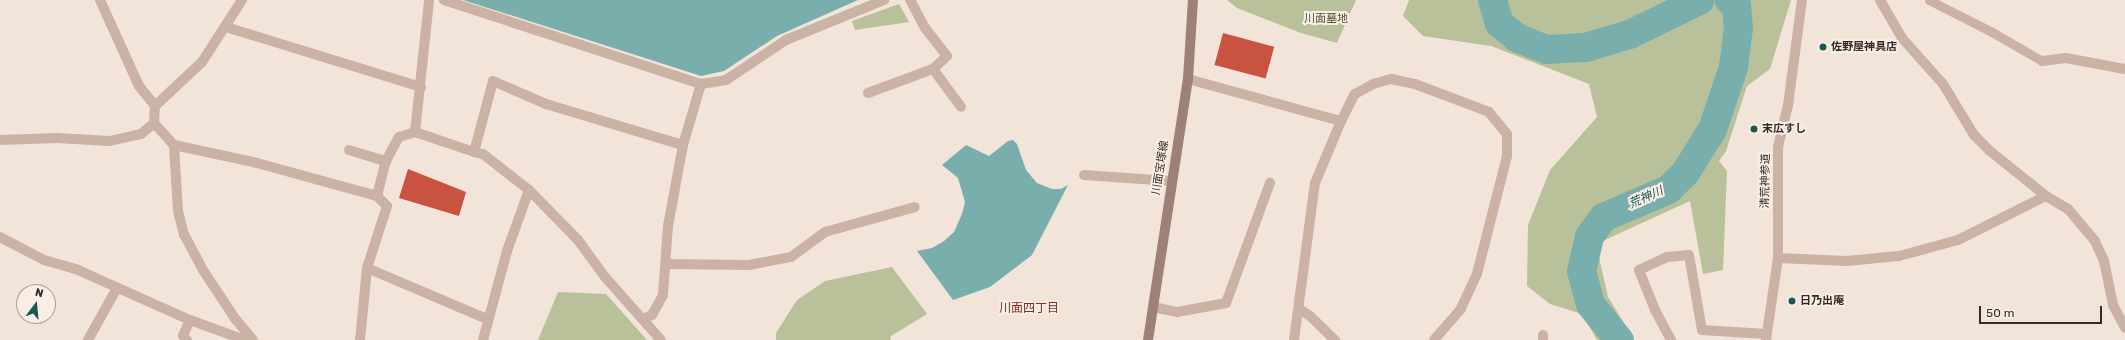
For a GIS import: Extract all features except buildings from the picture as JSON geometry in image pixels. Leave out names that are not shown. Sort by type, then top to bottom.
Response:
[{"type":"street","points":[[100,0],[138,86],[155,106]]},
{"type":"street","points":[[242,0],[226,28],[202,62],[155,106],[154,123],[174,145],[257,162],[377,196],[387,206],[367,268],[360,340]]},
{"type":"street","points":[[415,132],[421,87],[429,0]]},
{"type":"street","points":[[444,0],[701,84],[726,80],[786,40],[884,0]]},
{"type":"street","points":[[868,93],[933,69],[947,56],[925,28],[910,0]]},
{"type":"street","name":"川面宝塚線","points":[[1148,340],[1171,182],[1188,79],[1193,0]]},
{"type":"street","name":"清荒神参道","points":[[1766,337],[1778,258],[1778,147],[1788,105],[1802,0]]},
{"type":"street","points":[[1880,0],[1902,38],[1943,84],[1974,135],[1990,151],[2046,196],[2068,209],[2095,241],[2104,261],[2113,305],[2125,328]]},
{"type":"street","points":[[226,28],[421,87]]},
{"type":"street","points":[[2042,61],[2066,58],[2125,69]]},
{"type":"street","points":[[933,69],[961,107]]},
{"type":"street","points":[[1188,79],[1341,121]]},
{"type":"street","points":[[1294,340],[1315,183],[1341,121],[1355,94],[1373,84],[1391,79],[1415,84],[1489,112],[1507,134],[1507,156],[1477,274],[1461,309],[1434,340]]},
{"type":"street","points":[[474,152],[493,81],[546,104],[683,145]]},
{"type":"street","points":[[644,319],[652,315],[663,295],[667,264],[668,226],[683,145],[701,84]]},
{"type":"street","points":[[0,140],[57,138],[123,140],[141,134],[154,123]]},
{"type":"street","points":[[377,196],[386,161],[399,137],[415,132],[483,154],[529,190],[578,240],[605,277],[644,319],[661,340]]},
{"type":"street","points":[[174,145],[178,211],[184,235],[203,270],[236,320],[253,340]]},
{"type":"street","points":[[349,150],[386,161]]},
{"type":"street","points":[[1084,175],[1171,182]]},
{"type":"street","points":[[1153,307],[1177,312],[1226,303],[1270,184]]},
{"type":"street","points":[[482,340],[487,319],[529,190]]},
{"type":"street","points":[[1778,258],[1847,261],[1899,256],[1958,240],[2046,196]]},
{"type":"street","points":[[667,264],[750,265],[791,257],[825,232],[915,207]]},
{"type":"street","points":[[0,237],[44,260],[78,270],[190,320],[245,340]]},
{"type":"street","points":[[1671,340],[1655,310],[1640,270],[1667,257],[1689,255],[1702,330],[1766,337]]},
{"type":"street","points":[[367,268],[487,319]]},
{"type":"street","points":[[88,340],[117,288]]},
{"type":"street","points":[[1299,309],[1310,316],[1334,340]]},
{"type":"street","points":[[187,340],[183,336],[190,320]]},
{"type":"lane","points":[[1929,0],[1992,32],[2042,61]]},
{"type":"green space","name":"川面墓地","points":[[1227,0],[1356,0],[1337,43],[1301,33],[1237,8]]},
{"type":"green space","points":[[1409,0],[1791,0],[1770,69],[1747,86],[1726,151],[1719,161],[1727,171],[1723,270],[1703,274],[1690,201],[1596,244],[1608,297],[1629,331],[1622,340],[1597,340],[1582,314],[1550,304],[1527,286],[1528,225],[1550,170],[1597,117],[1589,84],[1491,46],[1423,36],[1403,16]]},
{"type":"green space","points":[[899,4],[909,22],[855,30],[852,21]]},
{"type":"green space","points":[[892,267],[927,314],[891,336],[890,340],[776,340],[776,333],[797,300],[825,281]]},
{"type":"green space","points":[[558,292],[606,294],[647,340],[538,340]]},
{"type":"water","points":[[463,0],[858,0],[777,36],[724,71],[701,76]]},
{"type":"water","points":[[1013,140],[1017,144],[1026,170],[1037,183],[1052,189],[1061,189],[1068,185],[1032,255],[990,287],[953,300],[917,251],[932,248],[944,241],[954,232],[962,214],[965,202],[958,178],[942,165],[966,145],[989,156],[1008,141]]},
{"type":"waterway","name":"荒神川","points":[[1492,0],[1499,23],[1516,37],[1546,49],[1585,47],[1629,34],[1699,0]]},
{"type":"waterway","name":"荒神川","points":[[1619,340],[1590,304],[1581,271],[1589,236],[1603,217],[1668,189],[1685,172],[1712,129],[1733,67],[1738,28],[1736,5],[1729,0]]},
{"type":"place","name":"佐野屋神具店","points":[[1823,47]]},
{"type":"place","name":"末広すし","points":[[1754,129]]},
{"type":"place","name":"日乃出庵","points":[[1792,301]]},
{"type":"district","name":"川面四丁目","points":[[1029,309]]}]
